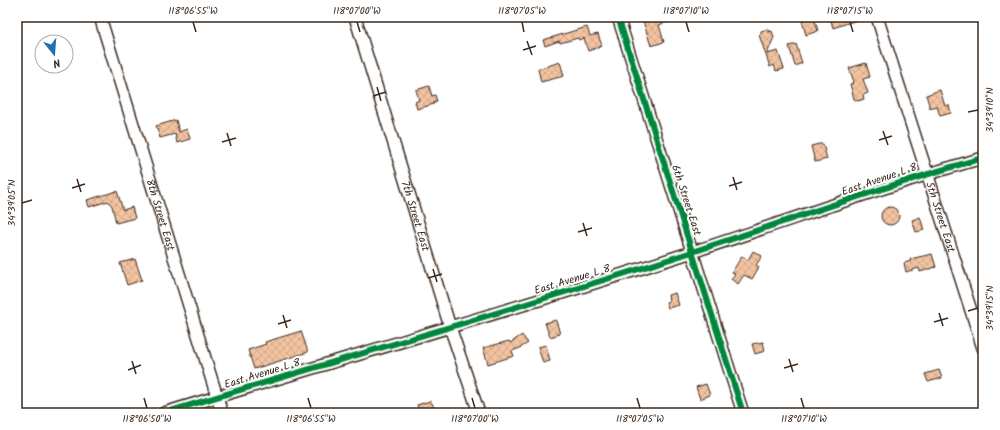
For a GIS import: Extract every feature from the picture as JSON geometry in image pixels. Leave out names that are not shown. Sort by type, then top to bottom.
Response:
[{"type":"street","name":"8th Street East","points":[[100,17],[222,413]]},
{"type":"street","name":"7th Street East","points":[[356,17],[450,327],[479,413]]},
{"type":"street","name":"6th Street East","points":[[618,17],[743,413]]},
{"type":"street","name":"5th Street East","points":[[877,17],[983,348]]},
{"type":"street","name":"East Avenue L 8","points":[[164,413],[693,252],[927,173],[983,158]]},
{"type":"building","points":[[654,17],[678,18],[659,25],[664,42],[651,46],[643,21]]},
{"type":"building","points":[[801,17],[814,17],[818,31],[806,35]]},
{"type":"building","points":[[830,17],[863,17],[863,18],[833,28]]},
{"type":"building","points":[[587,27],[590,36],[598,34],[602,46],[588,51],[584,38],[579,40],[578,38],[560,43],[559,41],[545,46],[543,40]]},
{"type":"building","points":[[768,29],[769,32],[772,31],[774,37],[767,54],[778,51],[784,69],[776,71],[774,65],[770,67],[759,35],[761,34],[761,31]]},
{"type":"building","points":[[796,44],[802,63],[795,66],[789,46]]},
{"type":"building","points":[[560,62],[564,76],[541,82],[538,69]]},
{"type":"building","points":[[866,63],[870,77],[863,79],[868,93],[863,95],[864,99],[858,101],[854,99],[850,84],[854,82],[849,68]]},
{"type":"building","points":[[429,86],[432,96],[435,95],[437,101],[434,102],[434,104],[417,109],[415,102],[419,100],[416,90]]},
{"type":"building","points":[[940,90],[945,106],[949,105],[951,113],[940,116],[937,106],[930,108],[926,95]]},
{"type":"building","points":[[176,120],[179,132],[187,129],[190,139],[177,143],[175,134],[160,138],[156,126]]},
{"type":"building","points":[[823,144],[827,159],[815,162],[811,146]]},
{"type":"building","points":[[117,191],[123,210],[132,207],[135,218],[116,223],[112,206],[108,201],[89,207],[87,200]]},
{"type":"building","points":[[890,207],[896,210],[899,216],[896,222],[890,225],[884,222],[881,216],[884,210]]},
{"type":"building","points":[[920,217],[924,230],[916,232],[912,220]]},
{"type":"building","points":[[753,251],[762,256],[756,265],[759,267],[752,279],[744,275],[738,284],[731,279],[735,274],[732,272],[742,256],[748,260]]},
{"type":"building","points":[[932,254],[936,267],[920,272],[919,268],[906,272],[904,263],[911,261],[910,259]]},
{"type":"building","points":[[135,259],[142,280],[127,285],[120,263]]},
{"type":"building","points":[[675,293],[679,305],[668,308],[666,302],[669,301],[668,295]]},
{"type":"building","points":[[556,320],[560,334],[550,337],[545,323]]},
{"type":"building","points":[[301,331],[308,352],[254,369],[248,350],[266,344],[265,342]]},
{"type":"building","points":[[522,335],[528,343],[512,351],[514,356],[488,364],[483,348],[509,341],[510,343]]},
{"type":"building","points":[[763,342],[765,351],[755,354],[752,344]]},
{"type":"building","points":[[546,345],[550,361],[543,363],[538,347]]},
{"type":"building","points":[[939,370],[942,378],[928,382],[925,374]]},
{"type":"building","points":[[706,384],[710,395],[700,399],[696,387]]},
{"type":"building","points":[[430,401],[436,413],[420,413],[417,405]]},
{"type":"cycle path","points":[[618,17],[743,413]]},
{"type":"cycle path","points":[[164,413],[560,294],[910,180],[983,158]]}]
